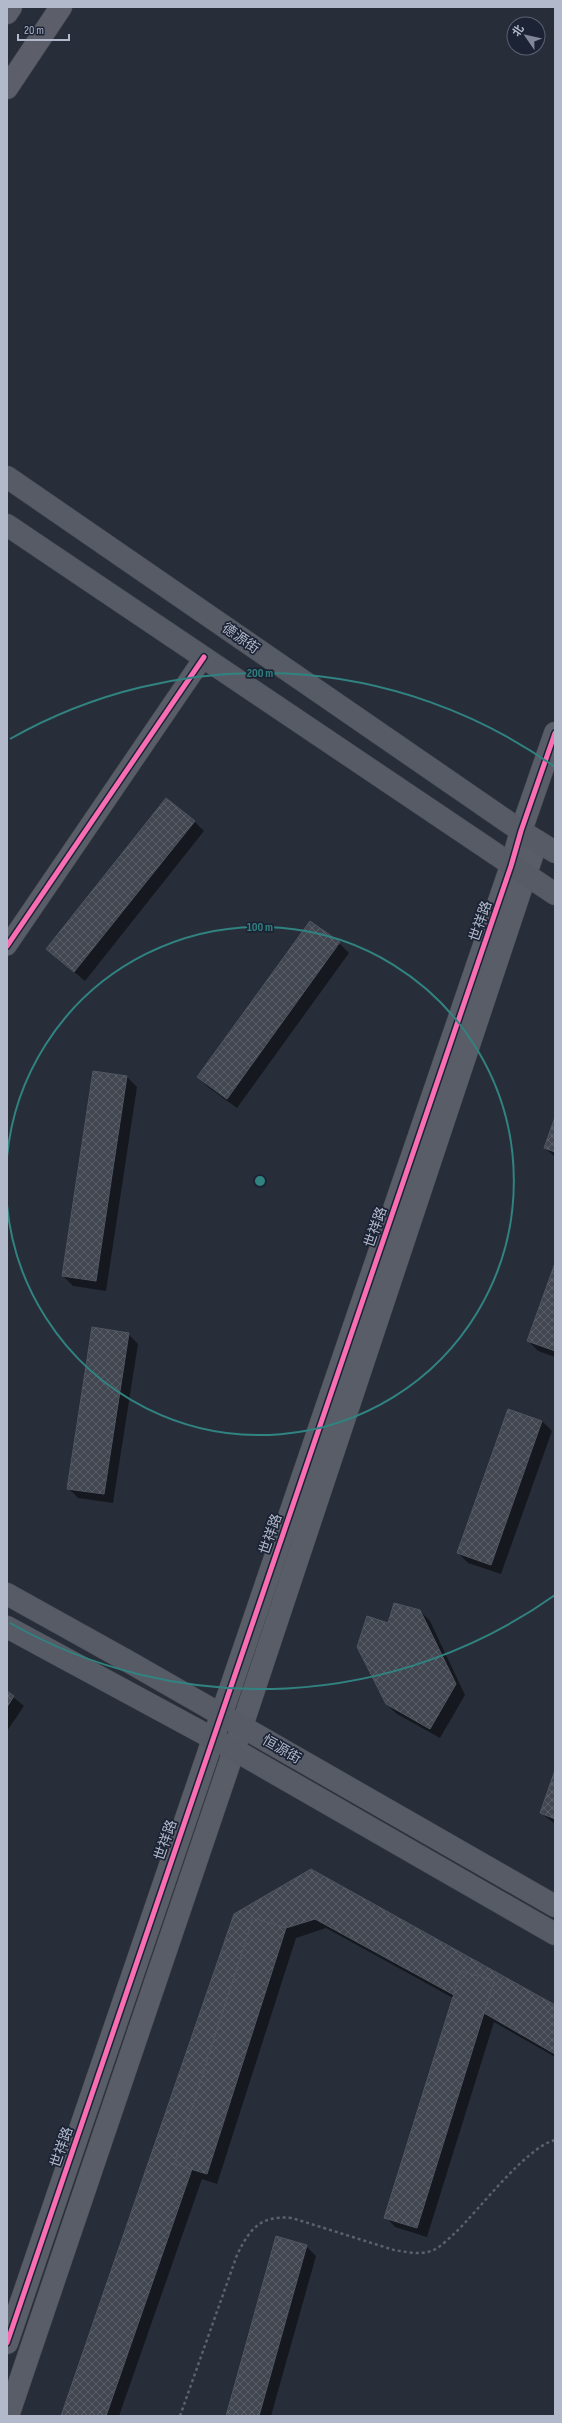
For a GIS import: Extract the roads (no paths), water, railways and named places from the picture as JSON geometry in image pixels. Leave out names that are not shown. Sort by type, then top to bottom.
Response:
[{"type":"main road","points":[[7,13],[11,7]]},
{"type":"main road","points":[[7,88],[61,7]]},
{"type":"main road","name":"德源街","points":[[7,477],[529,836],[555,852]]},
{"type":"main road","points":[[7,524],[555,894]]},
{"type":"main road","name":"恒源街","points":[[7,1594],[221,1714],[555,1906]]},
{"type":"main road","name":"恒源街","points":[[7,1627],[234,1750],[555,1934]]},
{"type":"street","points":[[7,946],[204,657]]},
{"type":"street","name":"世祥路","points":[[8,2416],[242,1726],[529,836],[555,733]]},
{"type":"street","name":"世祥路","points":[[7,2343],[212,1738],[518,870]]}]
